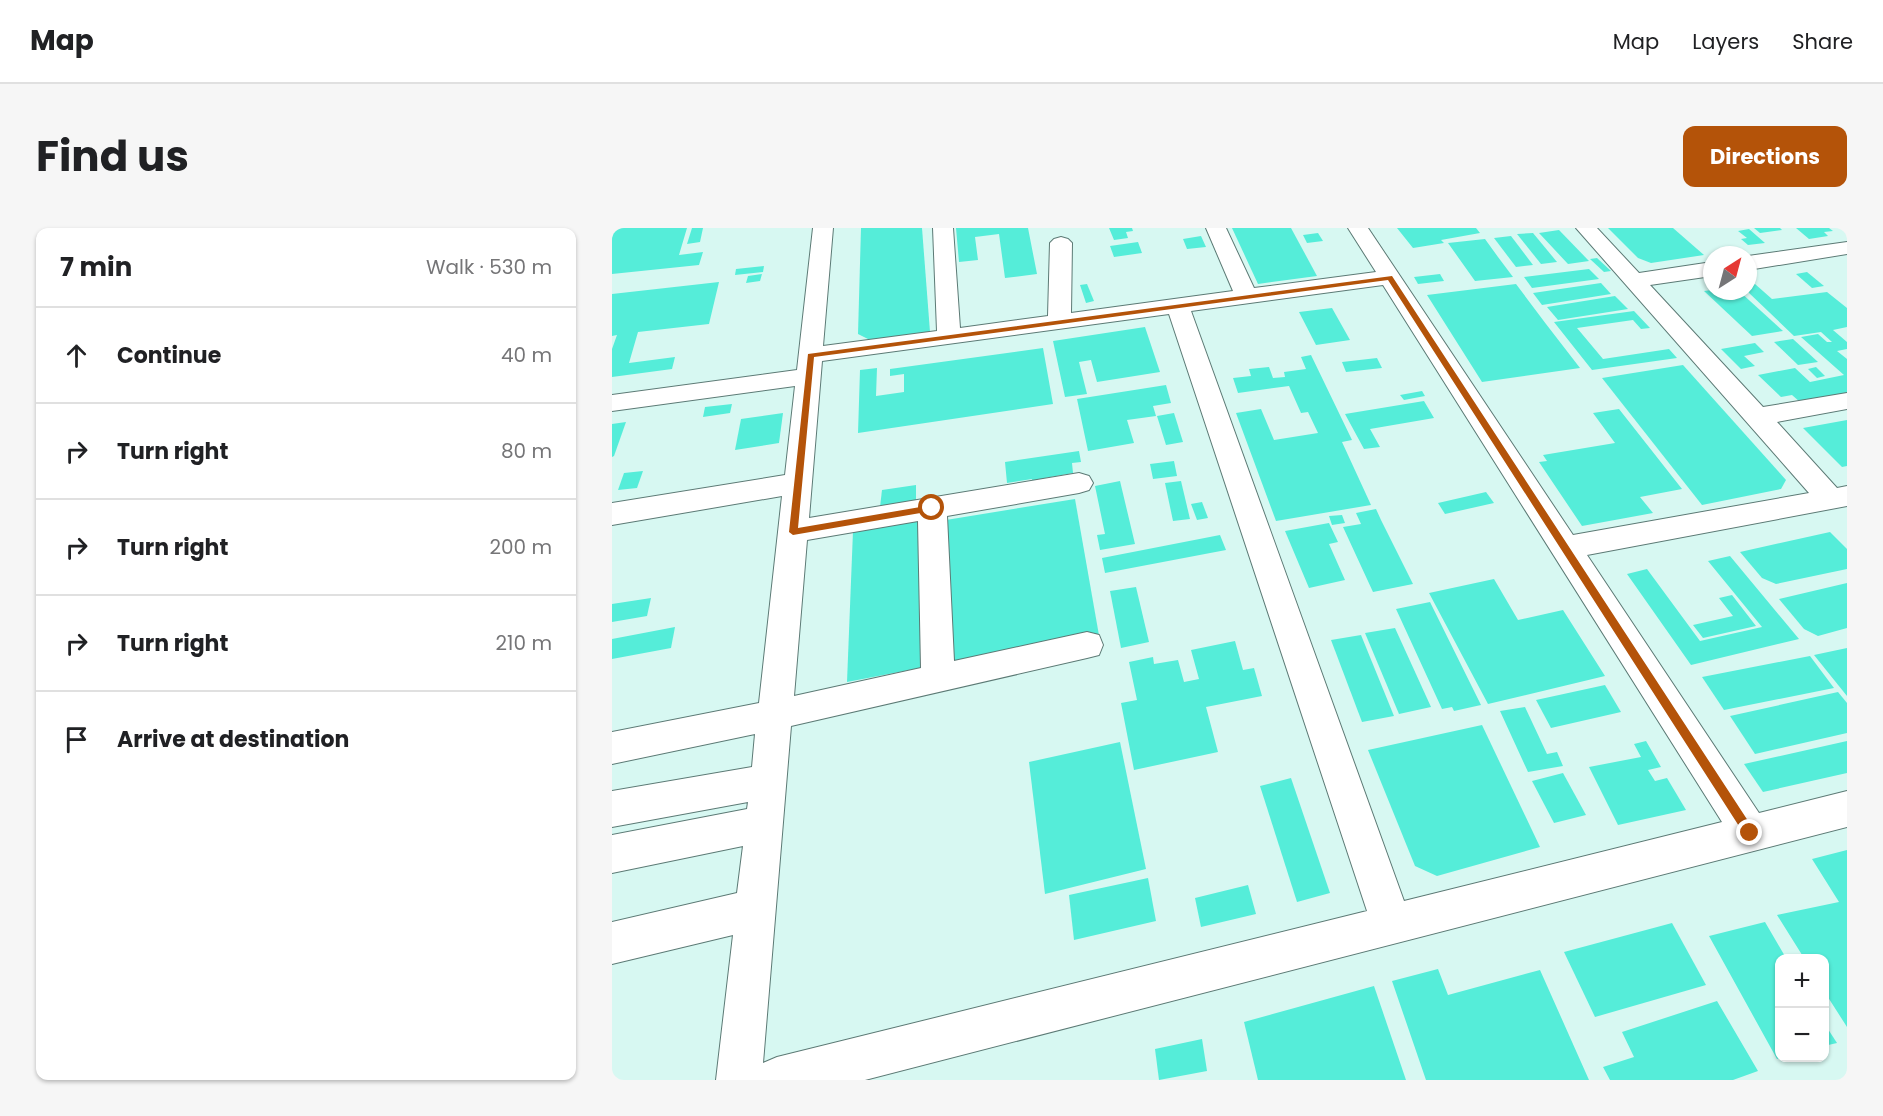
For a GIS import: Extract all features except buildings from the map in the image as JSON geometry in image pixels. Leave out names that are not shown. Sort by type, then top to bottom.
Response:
[{"type":"street","points":[[739,1080],[823,228]]},
{"type":"street","points":[[943,228],[949,337]]},
{"type":"street","points":[[1216,228],[1247,297]]},
{"type":"street","points":[[1358,228],[1750,833]]},
{"type":"street","points":[[1586,228],[1757,417],[1839,497]]},
{"type":"street","points":[[1059,322],[1061,243]]},
{"type":"street","points":[[1757,262],[1847,248]]},
{"type":"street","points":[[1634,280],[1703,270]]},
{"type":"street","points":[[612,403],[949,337],[1390,277]]},
{"type":"street","points":[[1178,306],[1392,924]]},
{"type":"street","points":[[1757,417],[1847,401]]},
{"type":"street","points":[[612,514],[798,483]]},
{"type":"street","points":[[793,532],[1079,483]]},
{"type":"street","points":[[1565,548],[1839,497]]},
{"type":"street","points":[[932,508],[938,678]]},
{"type":"street","points":[[612,748],[775,715],[1087,645]]},
{"type":"street","points":[[612,809],[769,782]]},
{"type":"street","points":[[777,1080],[1847,809]]},
{"type":"street","points":[[612,855],[765,824]]},
{"type":"street","points":[[612,943],[756,909]]},
{"type":"route","points":[[932,508],[793,532],[810,356],[1390,277],[1750,833]]}]
